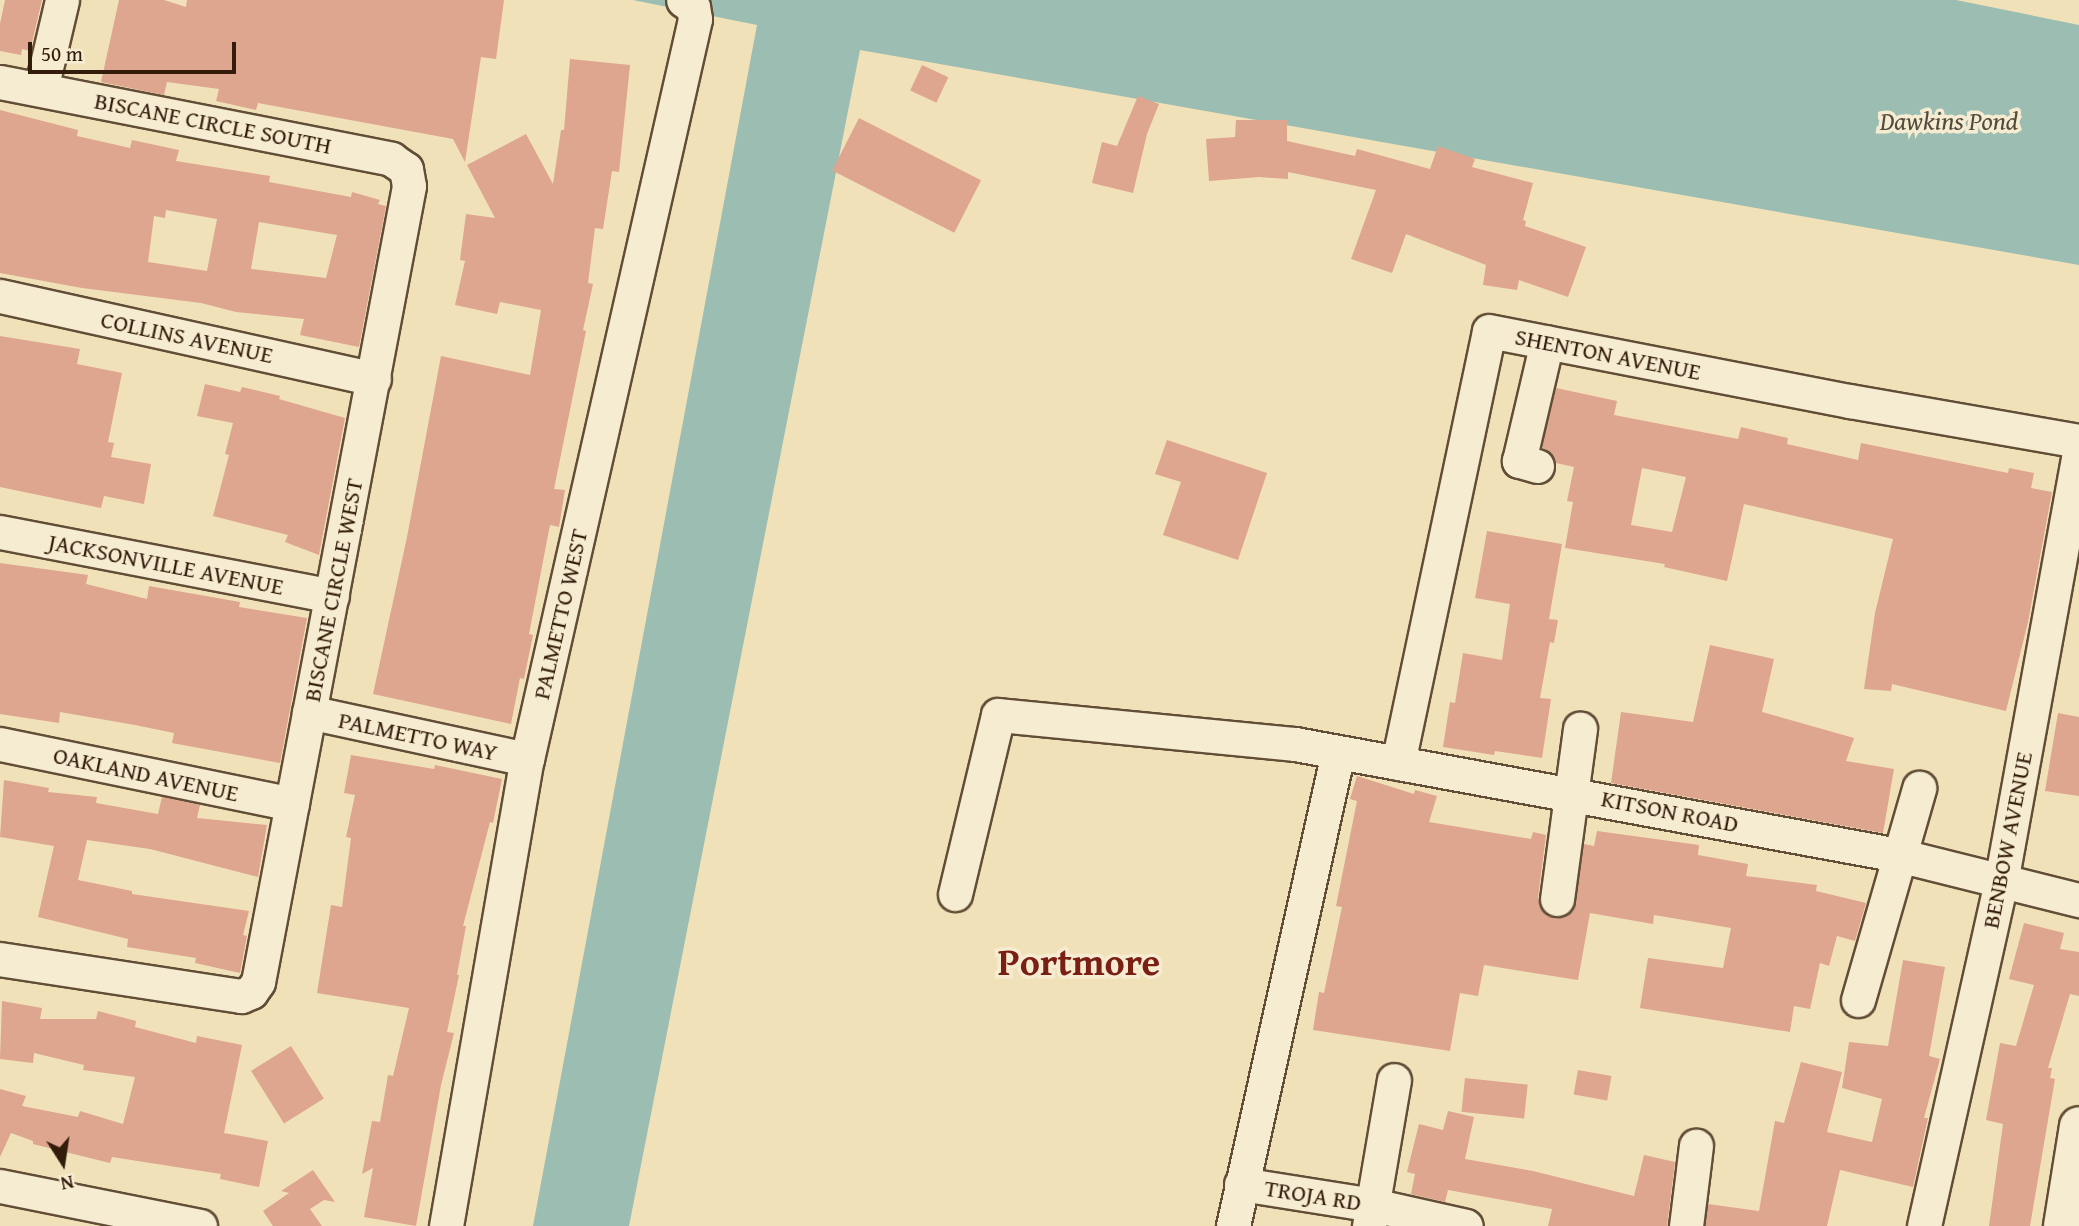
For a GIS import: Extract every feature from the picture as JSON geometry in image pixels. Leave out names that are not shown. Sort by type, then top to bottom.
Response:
[{"type":"street","points":[[41,89],[62,0]]},
{"type":"street","name":"PALMETTO WEST","points":[[446,1226],[527,759],[695,19],[688,4]]},
{"type":"street","name":"BISCANE CIRCLE SOUTH","points":[[0,82],[391,159],[405,169],[409,186]]},
{"type":"street","name":"BISCANE CIRCLE WEST","points":[[0,959],[241,996],[251,992],[258,982],[409,186]]},
{"type":"street","name":"COLLINS AVENUE","points":[[0,296],[374,379]]},
{"type":"street","name":"SHENTON AVENUE","points":[[1398,763],[1489,331],[2079,441]]},
{"type":"street","points":[[1538,467],[1519,461],[1547,342]]},
{"type":"street","name":"BENBOW AVENUE","points":[[1924,1226],[2001,882],[2079,451]]},
{"type":"street","name":"JACKSONVILLE AVENUE","points":[[0,531],[332,596]]},
{"type":"street","name":"PALMETTO WAY","points":[[309,712],[527,759]]},
{"type":"street","name":"KITSON ROAD","points":[[955,894],[998,715],[1295,744],[1569,792],[1898,855],[2079,900]]},
{"type":"street","points":[[1557,899],[1569,792],[1580,729]]},
{"type":"street","name":"OAKLAND AVENUE","points":[[0,744],[292,804]]},
{"type":"street","points":[[1233,1226],[1338,752]]},
{"type":"street","points":[[1858,1000],[1919,788]]},
{"type":"street","points":[[1371,1215],[1394,1080]]},
{"type":"street","points":[[2063,1226],[2079,1126]]},
{"type":"street","points":[[1686,1226],[1696,1146]]},
{"type":"street","name":"TROJA RD","points":[[1241,1184],[1371,1215],[1466,1226]]},
{"type":"street","points":[[0,1186],[200,1226]]},
{"type":"water","name":"Dawkins Pond","points":[[633,0],[1956,0],[2079,25],[2079,265],[860,50],[629,1226],[533,1226],[757,25]]},
{"type":"building","points":[[5,0],[42,0],[30,51],[22,49],[21,55],[0,51],[0,24]]},
{"type":"building","points":[[119,0],[164,0],[186,7],[187,0],[504,0],[496,59],[481,57],[465,162],[453,139],[258,103],[256,110],[216,101],[219,89],[167,82],[164,95],[101,82]]},
{"type":"building","points":[[570,59],[630,65],[619,172],[612,171],[603,229],[595,228],[588,283],[593,284],[583,330],[586,331],[554,489],[565,490],[559,527],[550,525],[529,634],[533,635],[524,679],[520,678],[511,724],[373,694],[407,537],[441,356],[530,375],[541,310],[500,302],[497,314],[455,305],[465,261],[460,260],[466,214],[495,218],[467,165],[526,134],[553,184],[561,130],[564,130]]},
{"type":"building","points":[[922,65],[948,77],[936,103],[910,90]]},
{"type":"building","points":[[1138,96],[1159,104],[1147,134],[1133,193],[1092,183],[1102,142],[1117,146]]},
{"type":"building","points":[[0,110],[78,130],[77,136],[130,148],[132,140],[179,150],[176,161],[270,176],[269,182],[351,197],[352,192],[380,200],[378,204],[386,206],[359,347],[300,335],[304,319],[236,312],[201,303],[82,288],[0,273]],"holes":[[[166,210],[217,219],[207,271],[148,262],[154,216],[165,218]],[[259,222],[337,235],[326,278],[251,269]]]},
{"type":"building","points":[[859,118],[981,180],[954,233],[832,171]]},
{"type":"building","points":[[1236,120],[1287,120],[1287,141],[1355,156],[1357,149],[1430,169],[1438,146],[1475,159],[1472,167],[1533,183],[1523,220],[1526,221],[1525,226],[1586,247],[1568,297],[1519,280],[1517,290],[1483,285],[1486,265],[1406,234],[1392,273],[1351,259],[1376,190],[1288,172],[1288,179],[1259,177],[1209,181],[1206,139],[1235,137]]},
{"type":"building","points":[[0,336],[80,349],[77,364],[122,373],[108,442],[114,443],[111,457],[151,464],[144,504],[104,496],[101,508],[0,487]]},
{"type":"building","points":[[205,384],[240,392],[242,387],[280,396],[279,399],[345,418],[319,555],[285,542],[288,535],[213,516],[229,455],[225,454],[233,423],[197,416]]},
{"type":"building","points":[[1556,388],[1617,401],[1614,415],[1738,439],[1741,427],[1788,438],[1787,444],[1858,460],[1861,443],[2008,473],[2009,468],[2034,473],[2031,488],[2052,492],[2028,622],[2006,711],[1892,684],[1891,691],[1864,689],[1875,613],[1893,539],[1744,504],[1727,581],[1664,567],[1665,564],[1565,548],[1573,502],[1567,501],[1574,467],[1556,463],[1551,453],[1542,447]],"holes":[[[1642,468],[1686,477],[1672,532],[1631,525]]]},
{"type":"building","points":[[1167,440],[1267,473],[1238,560],[1163,535],[1181,482],[1155,474]]},
{"type":"building","points":[[1487,531],[1562,544],[1549,619],[1558,620],[1554,643],[1550,642],[1540,698],[1551,699],[1542,758],[1495,751],[1494,755],[1443,747],[1450,702],[1455,703],[1463,653],[1502,660],[1510,604],[1475,598]]},
{"type":"building","points":[[0,563],[88,575],[86,584],[147,599],[149,586],[240,602],[239,607],[307,618],[280,763],[172,743],[174,733],[135,725],[60,712],[59,723],[0,714]]},
{"type":"building","points":[[1710,645],[1774,659],[1762,712],[1854,738],[1846,761],[1894,769],[1883,833],[1611,783],[1621,712],[1693,722]]},
{"type":"building","points":[[2058,713],[2079,717],[2079,796],[2045,791]]},
{"type":"building","points":[[351,755],[434,769],[435,765],[502,779],[493,823],[490,822],[463,926],[466,926],[459,975],[447,1032],[454,1033],[441,1085],[416,1226],[364,1217],[373,1168],[362,1174],[372,1121],[380,1122],[388,1075],[393,1076],[409,1008],[317,993],[331,905],[342,907],[351,838],[346,837],[355,795],[344,793]]},
{"type":"building","points":[[1357,776],[1414,794],[1415,790],[1437,796],[1429,822],[1531,839],[1533,832],[1546,835],[1538,897],[1540,907],[1554,918],[1565,916],[1573,910],[1584,844],[1594,846],[1597,831],[1699,845],[1698,855],[1748,864],[1746,876],[1817,885],[1816,891],[1866,903],[1855,941],[1837,936],[1829,966],[1820,963],[1810,1009],[1794,1006],[1790,1032],[1640,1008],[1648,958],[1723,968],[1731,928],[1654,915],[1653,924],[1590,913],[1578,980],[1484,965],[1478,996],[1460,993],[1450,1051],[1313,1030],[1319,992],[1324,993],[1342,907],[1336,906],[1357,801],[1350,799]]},
{"type":"building","points":[[4,780],[49,788],[48,792],[97,797],[96,803],[158,814],[162,797],[200,805],[197,818],[267,825],[258,877],[150,849],[87,840],[78,880],[132,891],[132,894],[249,911],[243,935],[247,936],[240,973],[195,963],[196,958],[127,947],[128,939],[38,917],[54,846],[0,837]]},
{"type":"building","points":[[2024,923],[2064,933],[2060,949],[2079,952],[2079,996],[2070,994],[2048,1068],[2052,1068],[2050,1078],[2055,1079],[2030,1226],[1989,1226],[2003,1124],[1986,1120],[2000,1043],[2016,1046],[2034,985],[2009,979]]},
{"type":"building","points":[[1903,960],[1945,967],[1929,1056],[1940,1059],[1924,1118],[1928,1118],[1913,1187],[1840,1170],[1827,1226],[1705,1226],[1708,1204],[1759,1211],[1775,1121],[1784,1123],[1801,1062],[1842,1072],[1827,1132],[1872,1142],[1882,1099],[1842,1088],[1849,1042],[1888,1046]]},
{"type":"building","points":[[2,1001],[42,1008],[40,1019],[96,1019],[98,1011],[136,1021],[135,1027],[196,1043],[197,1036],[242,1045],[224,1133],[268,1141],[259,1187],[220,1179],[221,1174],[112,1157],[110,1163],[33,1144],[33,1141],[11,1133],[0,1157],[0,1089],[26,1096],[22,1106],[78,1117],[80,1111],[123,1124],[135,1077],[83,1070],[84,1065],[34,1053],[33,1063],[0,1059]]},
{"type":"building","points":[[291,1046],[324,1099],[284,1123],[251,1071]]},
{"type":"building","points":[[1578,1070],[1611,1076],[1607,1101],[1574,1095]]},
{"type":"building","points":[[1465,1078],[1528,1085],[1524,1118],[1461,1112]]},
{"type":"building","points":[[1448,1111],[1474,1117],[1465,1159],[1533,1171],[1634,1196],[1644,1155],[1675,1162],[1667,1226],[1548,1226],[1552,1209],[1448,1190],[1445,1202],[1411,1194],[1415,1174],[1407,1172],[1419,1124],[1443,1130]]},
{"type":"building","points":[[313,1170],[335,1202],[324,1200],[310,1209],[322,1226],[273,1226],[263,1211],[289,1193],[281,1191]]},
{"type":"district","name":"Portmore","points":[[1079,962]]}]
